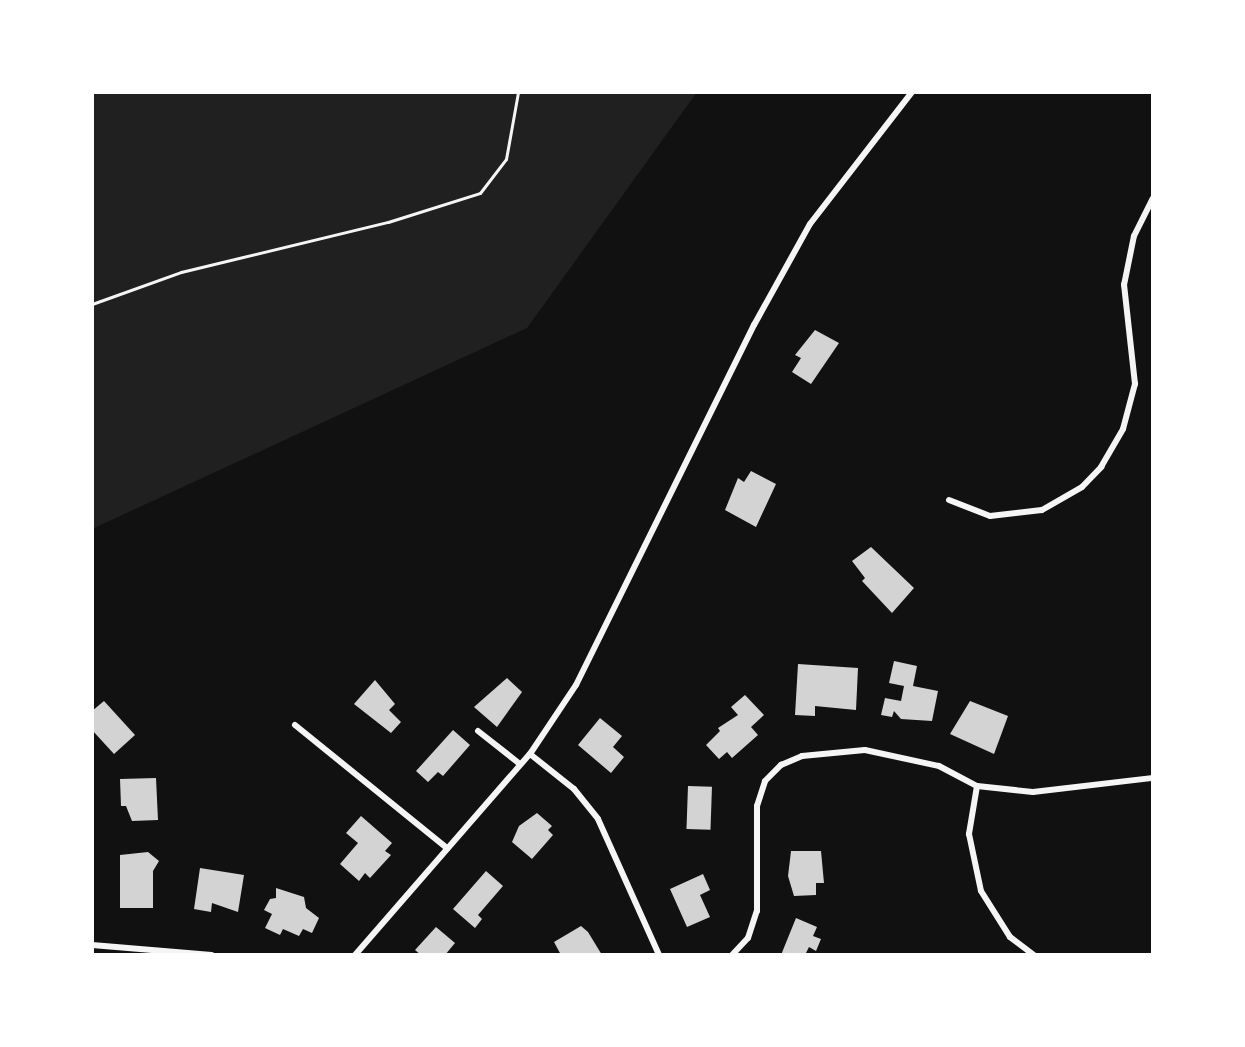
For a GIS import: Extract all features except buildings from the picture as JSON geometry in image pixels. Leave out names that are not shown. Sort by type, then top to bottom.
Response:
[{"type":"street","points":[[355,955],[530,754],[576,685],[754,325],[810,224],[912,92]]},
{"type":"street","points":[[949,500],[990,516],[1042,510],[1082,487],[1101,467],[1123,429],[1135,384],[1124,285],[1134,236],[1153,198]]},
{"type":"street","points":[[295,725],[447,848]]},
{"type":"street","points":[[478,731],[520,764]]},
{"type":"street","points":[[732,955],[748,938],[757,911],[757,806],[765,781],[781,765],[802,756],[865,750],[939,766],[977,786],[1033,792],[1153,778]]},
{"type":"street","points":[[530,754],[574,789],[598,819],[659,955]]},
{"type":"street","points":[[977,786],[969,834],[981,891],[1010,937],[1034,955]]},
{"type":"street","points":[[92,945],[212,955]]},
{"type":"lane","points":[[92,304],[181,272],[388,222],[480,193],[506,159],[518,92]]},
{"type":"shaded area","points":[[92,92],[697,92],[527,328],[92,529]]}]
